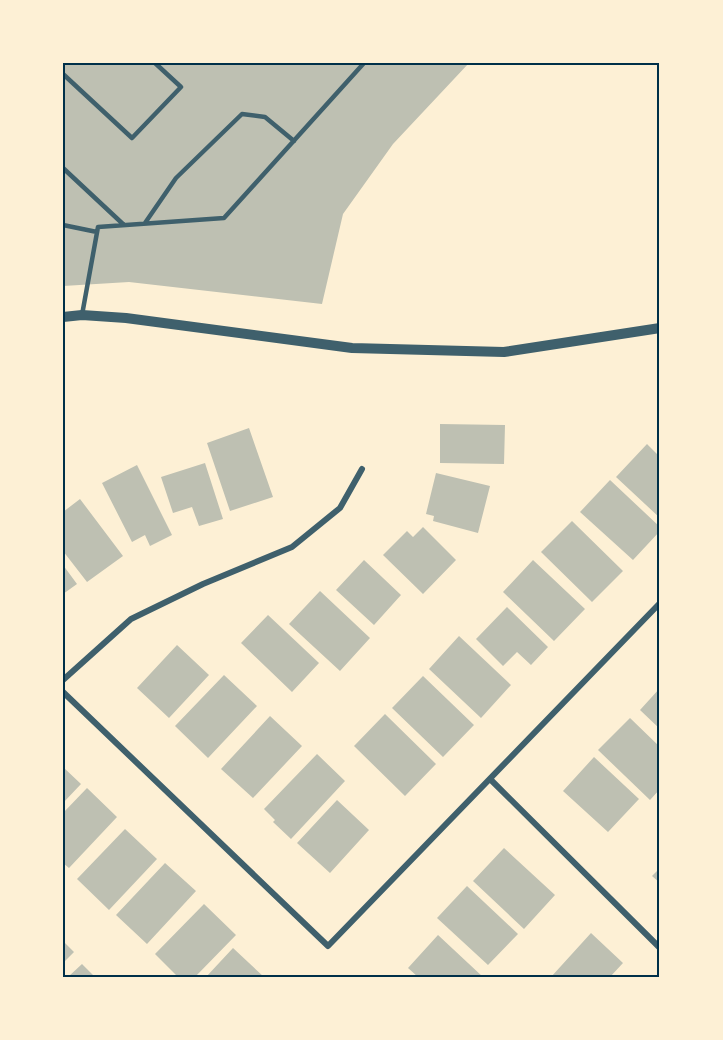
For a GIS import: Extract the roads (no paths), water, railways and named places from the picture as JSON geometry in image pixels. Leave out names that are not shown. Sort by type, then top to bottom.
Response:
[{"type":"street","points":[[63,317],[82,315],[126,318],[352,348],[492,352],[660,328]]},
{"type":"street","points":[[63,680],[131,619],[203,584],[292,547],[340,508],[362,469]]},
{"type":"street","points":[[63,692],[328,946],[660,603]]},
{"type":"street","points":[[490,779],[660,948]]},
{"type":"lane","points":[[63,74],[132,138],[181,87],[155,63]]},
{"type":"lane","points":[[82,315],[98,227],[224,218],[364,63]]},
{"type":"lane","points":[[145,223],[176,178],[242,114],[265,117],[294,141]]},
{"type":"lane","points":[[63,168],[124,225]]},
{"type":"lane","points":[[63,225],[97,232]]}]
